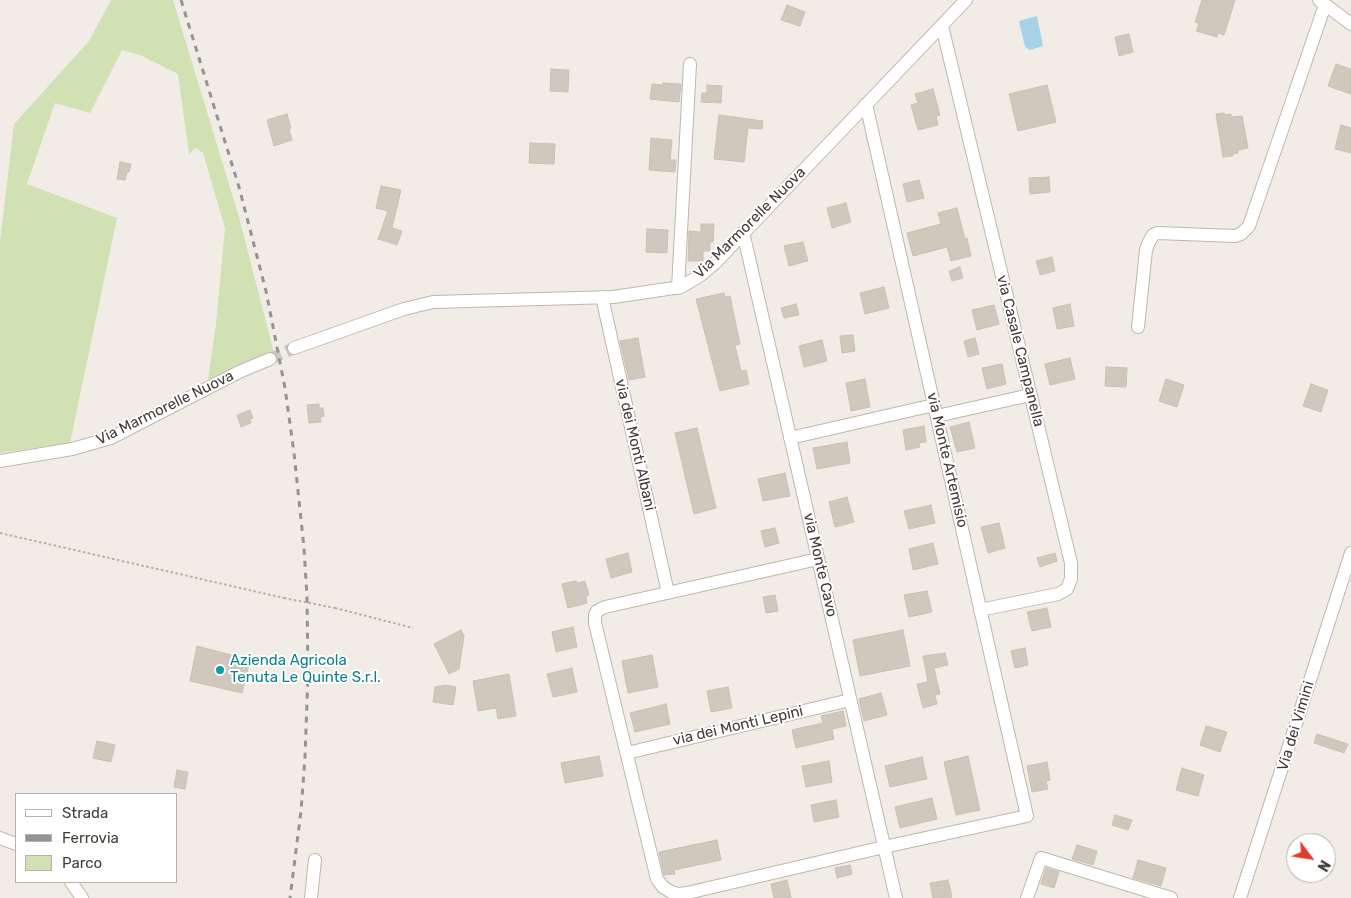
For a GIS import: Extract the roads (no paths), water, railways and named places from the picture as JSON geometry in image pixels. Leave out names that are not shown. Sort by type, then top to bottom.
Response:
[{"type":"street","name":"Via Marmorelle Nuova","points":[[294,348],[404,309],[433,302],[602,297],[678,288],[701,275],[966,0]]},
{"type":"street","points":[[1138,327],[1146,250],[1153,235],[1157,233],[1235,236],[1241,234],[1249,226],[1322,2],[1351,24]]},
{"type":"street","name":"via Casale Campanella","points":[[942,26],[1071,563],[1071,580],[1067,589],[1058,594],[980,610]]},
{"type":"street","points":[[678,288],[690,64]]},
{"type":"street","name":"via Monte Artemisio","points":[[866,104],[1027,816],[884,847]]},
{"type":"street","name":"via Monte Cavo","points":[[743,232],[896,898]]},
{"type":"street","name":"via dei Monti Albani","points":[[602,297],[668,593]]},
{"type":"street","name":"Via Marmorelle Nuova","points":[[0,461],[72,450],[111,438],[239,372],[270,359]]},
{"type":"street","points":[[790,438],[935,410],[1030,395]]},
{"type":"street","name":"Via dei Vimini","points":[[1240,898],[1351,553]]},
{"type":"street","points":[[818,560],[605,607],[597,611],[595,615],[657,878],[663,887],[671,892],[687,893],[884,847]]},
{"type":"street","name":"via dei Monti Lepini","points":[[627,753],[850,700]]},
{"type":"street","points":[[0,838],[15,844]]},
{"type":"street","points":[[1027,898],[1041,858],[1171,898]]},
{"type":"street","points":[[311,898],[315,860]]},
{"type":"street","points":[[72,883],[82,898]]},
{"type":"water","points":[[1037,16],[1043,46],[1030,50],[1025,47],[1019,21]]},
{"type":"tunnel","points":[[270,359],[294,348]]},
{"type":"railway","points":[[181,0],[239,187],[266,291],[285,388],[294,453],[304,548],[308,674],[301,811],[290,898]]},
{"type":"place","name":"Azienda Agricola Tenuta Le Quinte S.r.l.","points":[[220,670]]}]
